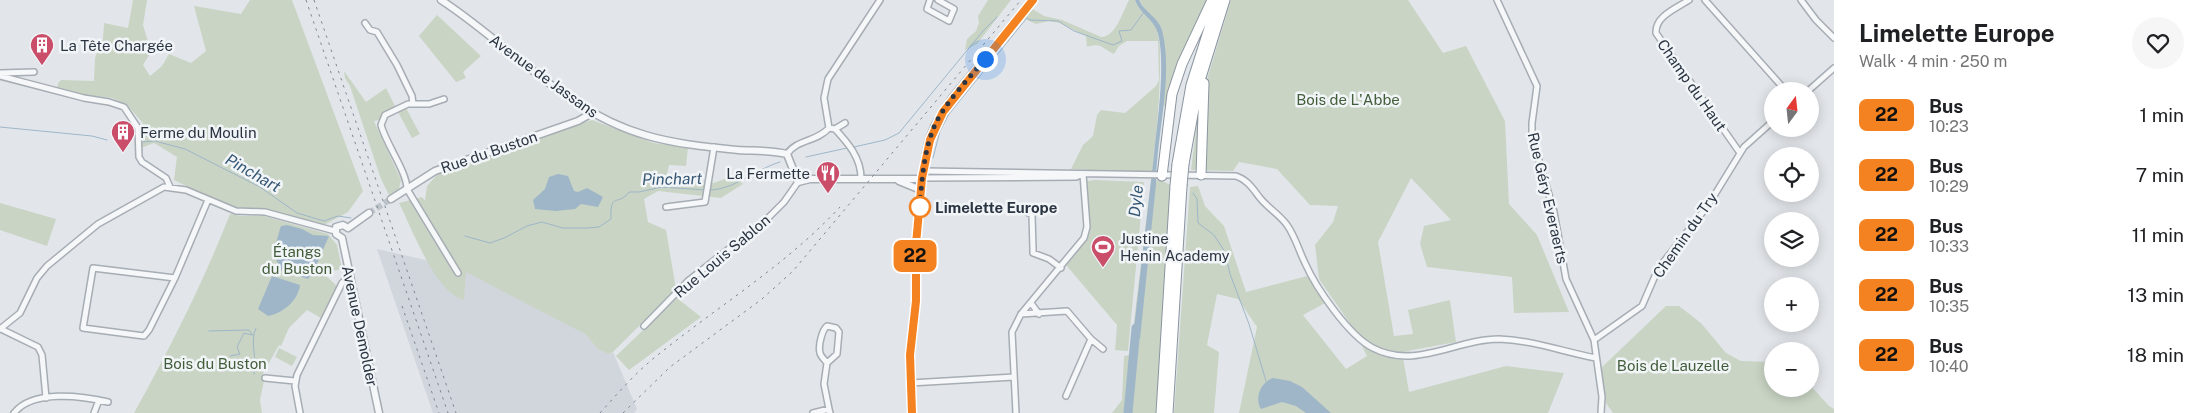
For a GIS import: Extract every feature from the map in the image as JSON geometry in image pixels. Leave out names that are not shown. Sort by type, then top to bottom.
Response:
[{"type":"highway","points":[[1161,176],[1172,94],[1182,64],[1212,0]]},
{"type":"highway","points":[[1162,413],[1178,186],[1191,85],[1218,0]]},
{"type":"highway","points":[[1181,164],[1207,52],[1225,0]]},
{"type":"highway","points":[[1201,175],[1203,88],[1209,61],[1207,52]]},
{"type":"highway","points":[[1168,413],[1178,186]]},
{"type":"main road","points":[[912,413],[910,383],[911,340],[916,301],[916,244],[921,190],[930,140],[943,112],[1031,2]]},
{"type":"street","name":"Avenue de Jassans","points":[[441,0],[567,97],[614,124],[671,142],[775,151],[787,154]]},
{"type":"street","points":[[861,178],[860,167],[852,150],[832,128],[824,98],[828,79],[880,0]]},
{"type":"street","points":[[927,1],[927,9],[949,21],[954,9],[938,0]]},
{"type":"street","name":"Rue Géry Everaerts","points":[[1497,0],[1535,81],[1537,90],[1532,123],[1532,138],[1554,212],[1566,279],[1594,340],[1602,411]]},
{"type":"street","name":"Champ du Haut","points":[[1689,0],[1661,18],[1657,24],[1656,33],[1740,153]]},
{"type":"street","points":[[1705,0],[1778,82]]},
{"type":"street","points":[[1802,0],[1816,20],[1834,38]]},
{"type":"street","points":[[365,23],[370,30],[377,32],[388,48],[412,96],[413,104]]},
{"type":"street","points":[[1818,82],[1834,68]]},
{"type":"street","points":[[0,75],[34,72]]},
{"type":"street","points":[[0,75],[84,98],[109,102],[124,108],[130,113],[138,128],[137,151],[140,160],[166,178],[170,187]]},
{"type":"street","points":[[444,99],[430,104],[408,104],[386,115],[381,123],[393,155],[407,182],[407,189],[458,273]]},
{"type":"street","name":"Rue du Buston","points":[[391,199],[434,171],[578,120],[592,113]]},
{"type":"street","points":[[845,123],[832,128],[818,137],[792,147],[787,154],[798,182],[805,179],[893,179],[956,172],[993,176]]},
{"type":"street","name":"Chemin du Try","points":[[1594,340],[1642,306],[1658,269],[1709,204],[1740,153],[1764,129]]},
{"type":"street","points":[[666,207],[705,202],[714,147]]},
{"type":"street","points":[[956,172],[956,178]]},
{"type":"street","points":[[1016,413],[1012,332],[1021,314],[1080,245],[1086,233],[1083,174]]},
{"type":"street","points":[[923,176],[956,178],[993,176],[1076,177],[1083,174],[1236,176],[1248,183],[1261,200],[1288,226],[1306,266],[1319,289],[1353,332],[1372,348],[1396,356],[1410,357],[1482,340],[1512,340],[1596,358]]},
{"type":"street","points":[[893,179],[921,190]]},
{"type":"street","name":"Rue Louis Sablon","points":[[644,326],[688,281],[767,219],[784,202],[798,182]]},
{"type":"street","points":[[46,398],[42,355],[38,346],[0,329],[20,313],[37,278],[54,260],[106,219],[159,190],[170,187],[186,190],[236,211],[265,212],[335,231],[337,236],[342,238],[347,235],[348,228],[369,213]]},
{"type":"street","points":[[175,278],[93,268],[83,328],[144,336],[149,330],[175,278],[208,200]]},
{"type":"street","points":[[1032,215],[1033,254],[1049,259],[1061,268]]},
{"type":"street","points":[[335,231],[341,224],[348,228]]},
{"type":"street","name":"Avenue Demolder","points":[[342,238],[379,413]]},
{"type":"street","points":[[300,413],[295,381],[302,363],[338,293],[351,279]]},
{"type":"street","points":[[1031,303],[1039,314]]},
{"type":"street","points":[[1021,314],[1067,311],[1102,349]]},
{"type":"street","points":[[813,413],[830,411],[824,384],[827,364],[836,354],[840,332],[836,328],[827,326],[823,330],[820,355],[827,364]]},
{"type":"street","points":[[1066,396],[1091,339]]},
{"type":"street","points":[[910,383],[1014,377]]},
{"type":"street","points":[[265,378],[295,381]]},
{"type":"street","points":[[14,413],[25,403],[46,398],[76,396],[108,402]]},
{"type":"street","points":[[94,413],[99,400]]},
{"type":"street","points":[[1602,411],[1608,413]]},
{"type":"shaded area","points":[[377,249],[461,268],[585,334],[598,349],[608,354],[613,352],[637,409],[634,413],[433,413]]},
{"type":"green space","points":[[133,0],[147,0],[143,25],[151,52],[143,65],[150,76],[162,66],[169,54],[191,63],[206,51],[194,6],[241,14],[250,0],[292,0],[363,191],[348,212],[324,225],[265,209],[234,209],[174,180],[177,157],[154,143],[141,148],[144,128],[142,122],[127,105],[112,98],[57,89],[58,83],[61,80],[94,81],[95,58],[103,39],[104,23],[128,28]]},
{"type":"green space","points":[[988,0],[1011,0],[977,44],[965,50],[967,39],[976,31],[979,23],[978,16]]},
{"type":"green space","points":[[1129,0],[1135,0],[1153,22],[1159,41],[1160,62],[1159,98],[1152,174],[1071,169],[1083,145],[1093,136],[1097,115],[1101,110],[1125,113],[1156,86],[1159,80],[1158,41],[1127,41],[1119,46],[1114,54],[1096,45],[1087,47],[1086,36],[1060,23],[1049,21],[1036,24],[1023,18],[1031,8],[1044,16],[1062,20],[1101,37],[1111,33],[1115,28]]},
{"type":"green space","points":[[1139,0],[1209,0],[1167,107],[1162,105],[1163,41],[1151,15]]},
{"type":"green space","name":"Bois de L'Abbe","points":[[1231,0],[1408,0],[1443,53],[1466,46],[1505,121],[1509,204],[1537,235],[1569,312],[1514,313],[1512,277],[1427,267],[1420,244],[1424,226],[1451,220],[1411,178],[1378,242],[1394,336],[1413,334],[1408,310],[1450,300],[1456,342],[1402,352],[1409,392],[1506,366],[1564,373],[1548,413],[1239,413],[1257,327],[1238,299],[1217,294],[1207,345],[1219,352],[1214,413],[1174,413],[1190,187],[1198,186],[1205,206],[1224,226],[1246,292],[1307,276],[1325,303],[1303,315],[1346,369],[1367,356],[1353,328],[1319,279],[1315,245],[1333,222],[1338,206],[1310,205],[1277,169],[1239,162],[1233,171],[1191,170],[1199,106]]},
{"type":"green space","points":[[437,15],[481,56],[463,72],[466,78],[456,82],[419,36]]},
{"type":"green space","points":[[344,71],[366,102],[386,88],[395,106],[383,114],[379,120],[374,121],[401,180],[399,189],[389,195],[381,179]]},
{"type":"green space","points":[[406,108],[420,134],[412,138],[398,112]]},
{"type":"green space","points":[[592,120],[654,143],[688,148],[686,166],[669,165],[666,179],[683,178],[714,183],[735,175],[743,184],[721,198],[658,191],[644,199],[648,222],[666,230],[676,289],[613,352],[608,354],[598,349],[585,334],[466,272],[464,300],[453,295],[434,273],[399,203],[422,197],[425,201],[427,186],[437,175]]},
{"type":"green space","points":[[1151,180],[1161,180],[1170,185],[1157,413],[1112,413],[1122,400],[1124,356],[1130,355]]},
{"type":"green space","name":"Justine Henin Academy","points":[[1087,181],[1144,182],[1128,351],[1115,350],[1117,325],[1066,265],[1085,241],[1088,228]]},
{"type":"green space","points":[[0,203],[56,219],[47,246],[0,230]]},
{"type":"green space","name":"Bois du Buston","points":[[230,214],[264,216],[328,234],[337,245],[342,269],[331,271],[326,276],[337,286],[321,318],[307,310],[289,328],[281,346],[279,345],[262,375],[264,381],[260,400],[262,413],[134,413],[185,315],[209,265]]},
{"type":"green space","points":[[677,298],[701,317],[629,370],[616,356]]},
{"type":"green space","name":"Bois de Lauzelle","points":[[1666,306],[1679,306],[1701,323],[1726,353],[1741,361],[1764,362],[1764,397],[1819,397],[1819,395],[1834,409],[1834,413],[1613,413],[1606,403],[1599,370]]},
{"type":"green space","points":[[279,348],[297,357],[292,366],[275,357]]},
{"type":"water","points":[[1135,0],[1139,0],[1155,18],[1162,30],[1166,67],[1164,107],[1140,339],[1133,337],[1159,111],[1161,61],[1156,29]]},
{"type":"water","points":[[558,174],[568,176],[574,191],[578,192],[587,188],[603,197],[598,207],[581,204],[575,209],[556,211],[535,209],[533,200],[545,189],[549,177]]},
{"type":"water","points":[[287,225],[302,229],[313,235],[329,236],[308,279],[281,270],[273,253],[281,226]]},
{"type":"water","points":[[272,276],[300,285],[299,291],[289,305],[279,312],[268,316],[258,309]]},
{"type":"water","points":[[1273,378],[1290,381],[1302,387],[1331,413],[1306,413],[1296,406],[1282,402],[1261,409],[1258,400],[1260,391],[1265,383]]},
{"type":"waterway","name":"Pinchart","points":[[1025,17],[1030,20],[1058,21],[1074,31],[1113,45],[1122,41],[1119,31],[1131,30],[1144,12]]},
{"type":"waterway","name":"Pinchart","points":[[854,147],[885,140],[899,133],[983,31],[997,17]]},
{"type":"waterway","points":[[933,158],[940,131],[949,114],[1026,19]]},
{"type":"waterway","points":[[938,110],[950,95]]},
{"type":"waterway","name":"Pinchart","points":[[0,127],[92,136],[107,140]]},
{"type":"waterway","name":"Pinchart","points":[[143,142],[155,141],[185,149],[260,187],[297,213],[324,221],[338,216],[351,218]]},
{"type":"waterway","name":"Pinchart","points":[[806,157],[847,148]]},
{"type":"waterway","name":"Pinchart","points":[[709,190],[727,187],[780,162]]},
{"type":"waterway","name":"Pinchart","points":[[465,236],[490,243],[527,226],[542,222],[563,228],[599,227],[611,219],[613,202],[621,199],[629,192],[662,187],[705,190]]},
{"type":"waterway","points":[[1193,193],[1197,199],[1198,223],[1214,235],[1225,252],[1230,274],[1249,324],[1266,381]]},
{"type":"waterway","points":[[254,374],[253,339],[256,328]]},
{"type":"waterway","name":"Dyle","points":[[1128,413],[1136,328]]},
{"type":"waterway","points":[[209,331],[249,330],[253,335]]},
{"type":"waterway","points":[[230,356],[240,354],[237,347],[244,333],[252,335]]},
{"type":"tunnel","points":[[369,213],[391,199]]},
{"type":"railway","points":[[306,0],[448,413]]},
{"type":"railway","points":[[314,0],[456,413]]},
{"type":"railway","points":[[623,413],[670,367],[762,299],[793,271],[1021,0]]},
{"type":"railway","points":[[600,413],[628,382],[651,361],[776,266],[820,228],[840,207]]},
{"type":"railway","points":[[402,306],[439,413]]},
{"type":"bus line","name":"22","points":[[912,413],[910,355],[916,301],[916,244],[922,178],[930,140],[935,126],[952,99],[1033,0]]},
{"type":"place","name":"La Tête Chargée","points":[[42,66]]},
{"type":"place","name":"Ferme du Moulin","points":[[123,153]]},
{"type":"place","name":"La Fermette","points":[[828,194]]},
{"type":"place","name":"Limelette Europe","points":[[920,207]]},
{"type":"place","name":"Justine Henin Academy","points":[[1103,268]]},
{"type":"route","points":[[920,207],[919,211],[926,154],[935,126],[952,99],[985,59]]},
{"type":"park label","name":"Étangs du Buston","points":[[297,260]]}]
